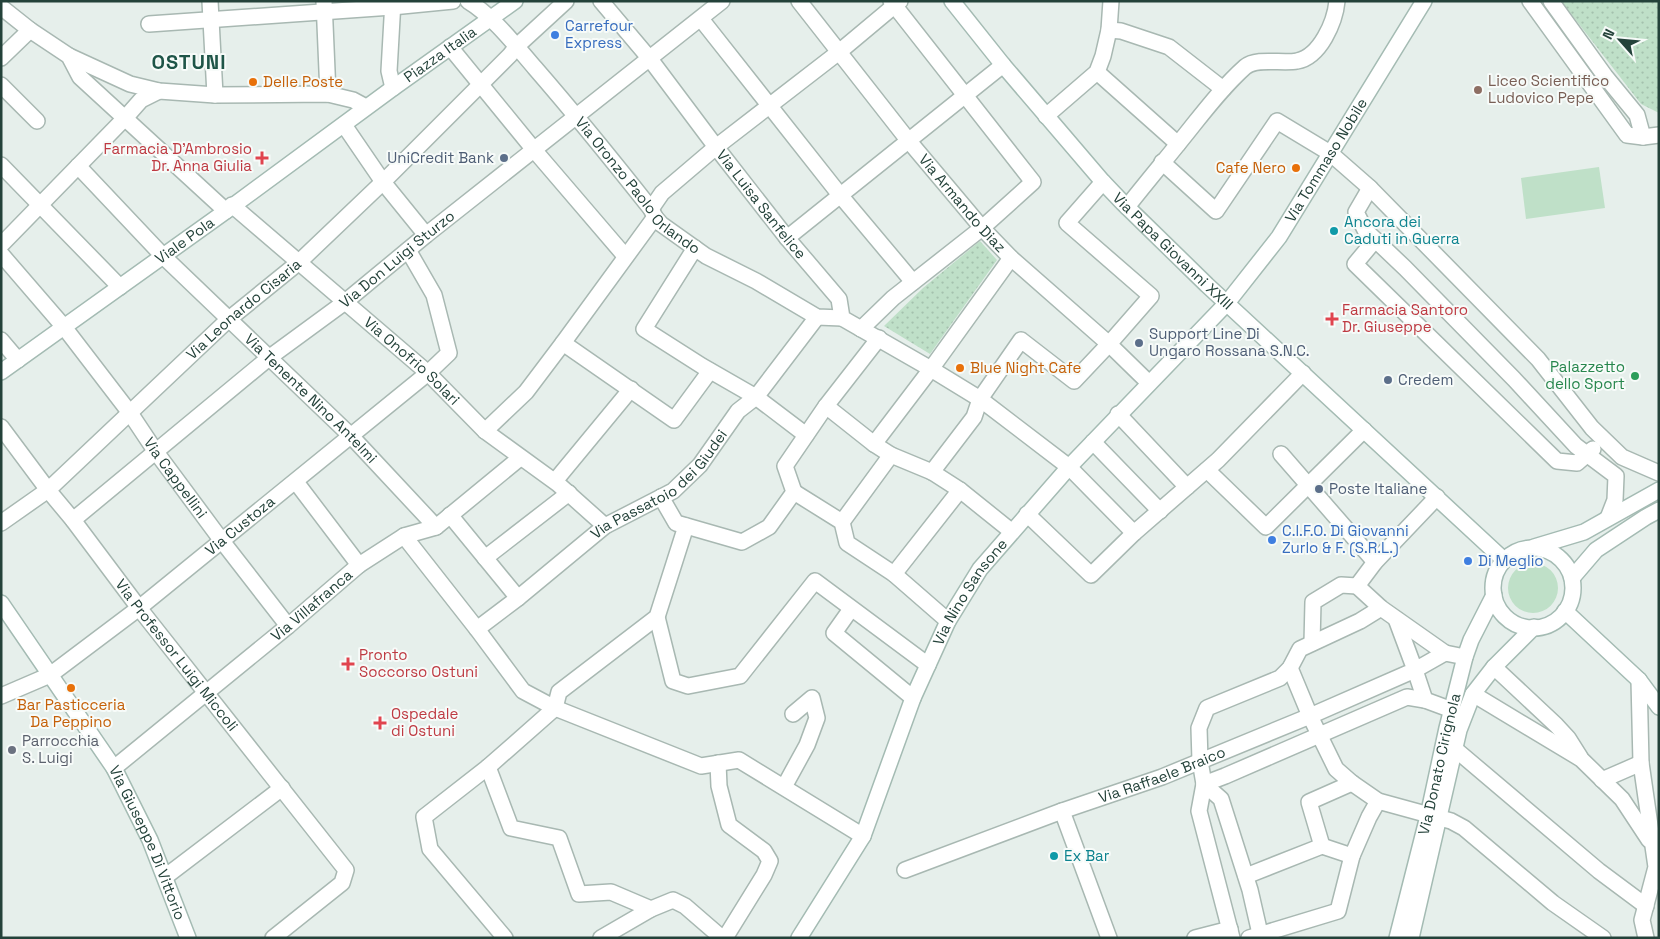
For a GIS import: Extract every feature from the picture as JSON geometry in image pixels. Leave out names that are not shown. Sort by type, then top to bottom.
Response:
[{"type":"street","points":[[210,1],[215,95]]},
{"type":"street","points":[[149,24],[324,6],[453,1]]},
{"type":"street","name":"Via Oronzo Paolo Orlando","points":[[468,1],[479,8],[517,46],[577,116],[661,224],[706,256],[756,281],[817,317]]},
{"type":"street","name":"Piazza Italia","points":[[366,107],[515,1]]},
{"type":"street","points":[[479,85],[517,46],[566,1]]},
{"type":"street","name":"Via Luisa Sanfelice","points":[[601,1],[650,59],[716,148],[787,238],[839,299],[842,318]]},
{"type":"street","name":"Via Don Luigi Sturzo","points":[[73,520],[270,358],[345,302],[426,235],[535,151],[722,1]]},
{"type":"street","name":"Via Armando Diaz","points":[[800,1],[908,140],[982,228],[1011,258],[1109,344],[1149,383]]},
{"type":"street","name":"Via Papa Giovanni XXIII","points":[[952,1],[1046,116],[1127,207],[1226,302],[1504,560]]},
{"type":"street","points":[[1046,116],[1098,72],[1109,30],[1111,1]]},
{"type":"street","points":[[1127,207],[1223,88],[1247,65],[1306,59],[1321,44],[1332,25],[1337,1]]},
{"type":"street","name":"Via Tommaso Nobile","points":[[1226,302],[1279,237],[1421,6],[1430,1]]},
{"type":"street","points":[[1530,1],[1627,135],[1643,137],[1659,135]]},
{"type":"street","points":[[1552,1],[1605,76],[1637,116],[1643,137]]},
{"type":"street","points":[[485,431],[526,392],[563,343],[625,256],[653,213],[662,193],[716,148],[839,52],[895,3],[1033,182],[982,228],[893,298],[862,329]]},
{"type":"street","points":[[392,4],[389,72],[392,88]]},
{"type":"street","points":[[324,6],[328,94]]},
{"type":"street","points":[[1,7],[30,30],[70,56],[130,84],[159,91],[215,95],[328,94],[353,100],[366,107]]},
{"type":"street","points":[[701,19],[840,195],[913,282]]},
{"type":"street","points":[[1,58],[30,30]]},
{"type":"street","points":[[1109,30],[1121,31],[1169,47],[1223,88]]},
{"type":"street","points":[[450,47],[479,85],[625,256]]},
{"type":"street","name":"Via Onofrio Solari","points":[[70,56],[80,76],[229,208],[298,263],[428,373],[485,431],[520,458],[555,481],[605,526]]},
{"type":"street","points":[[787,238],[1003,65]]},
{"type":"street","points":[[1098,72],[1178,144]]},
{"type":"street","points":[[1,85],[37,121]]},
{"type":"street","name":"Via Leonardo Cisaria","points":[[1,523],[48,490],[229,319],[298,263],[383,182],[479,85]]},
{"type":"street","points":[[1,245],[141,100],[159,91]]},
{"type":"street","name":"Viale Pola","points":[[1,372],[344,125],[366,107]]},
{"type":"street","points":[[1162,162],[1216,211],[1277,121],[1330,153],[1370,188],[1538,359],[1592,428],[1604,440],[1622,457],[1659,473]]},
{"type":"street","points":[[344,125],[383,182],[426,235]]},
{"type":"street","points":[[1,165],[120,287]]},
{"type":"street","name":"Via Tenente Nino Antelmi","points":[[78,166],[163,256],[351,436],[436,527]]},
{"type":"street","points":[[932,472],[974,417],[980,399],[1021,340],[1074,381],[1151,296],[1067,223],[1103,182]]},
{"type":"street","points":[[1370,188],[1356,212],[1365,230],[1507,372],[1576,446],[1616,476],[1616,500],[1608,518]]},
{"type":"street","points":[[1375,240],[1354,264],[1556,461],[1577,463],[1604,440]]},
{"type":"street","points":[[695,248],[644,329],[710,371],[756,397],[806,435]]},
{"type":"street","name":"Via Custoza","points":[[1,696],[50,674],[139,608],[296,482],[428,373],[449,353],[434,295],[408,250]]},
{"type":"street","name":"Via Cappellini","points":[[1,254],[64,327],[130,413],[156,452],[222,541],[288,626]]},
{"type":"street","points":[[874,444],[1011,258]]},
{"type":"street","name":"Via Nino Sansone","points":[[799,938],[864,836],[913,698],[948,621],[980,569],[1069,466],[1226,302]]},
{"type":"street","points":[[817,317],[842,318],[980,399],[1069,466],[1134,534]]},
{"type":"street","name":"Via Passatoio dei Giudei","points":[[477,629],[518,598],[605,526],[673,491],[700,465],[738,411],[756,397],[817,317]]},
{"type":"street","points":[[879,338],[826,406],[785,466],[794,492],[842,522],[847,543],[894,574],[948,621]]},
{"type":"street","points":[[1,340],[18,360]]},
{"type":"street","points":[[563,343],[674,420],[710,371]]},
{"type":"street","points":[[1027,514],[1091,575],[1160,510],[1207,470],[1303,374]]},
{"type":"street","points":[[555,481],[631,389]]},
{"type":"street","points":[[826,406],[891,455],[932,472],[960,490],[1011,531]]},
{"type":"street","points":[[1118,414],[1186,488]]},
{"type":"street","name":"Via Professor Luigi Miccoli","points":[[1,427],[139,608],[346,870],[342,883],[273,938]]},
{"type":"street","points":[[1207,470],[1266,528],[1364,430]]},
{"type":"street","points":[[1093,442],[1160,510]]},
{"type":"street","points":[[1281,454],[1375,562]]},
{"type":"street","points":[[842,522],[891,455]]},
{"type":"street","name":"Via Villafranca","points":[[114,768],[288,626],[359,565],[404,536],[436,527],[520,458]]},
{"type":"street","points":[[296,482],[359,565]]},
{"type":"street","points":[[894,574],[960,490]]},
{"type":"street","points":[[1532,548],[1541,549],[1557,556],[1564,562],[1572,578],[1573,590],[1565,611],[1557,620],[1534,628],[1523,627],[1513,622],[1504,615],[1498,606],[1494,595],[1494,583],[1497,570],[1504,560],[1517,552],[1584,532],[1659,490]]},
{"type":"street","points":[[661,497],[676,523],[742,542],[769,527],[794,492]]},
{"type":"street","points":[[485,558],[569,493]]},
{"type":"street","points":[[1357,586],[1375,562],[1437,497]]},
{"type":"street","points":[[1572,578],[1596,550],[1659,510]]},
{"type":"street","points":[[450,515],[518,598]]},
{"type":"street","points":[[686,526],[656,618],[673,682],[688,686],[740,676],[815,581],[928,665]]},
{"type":"street","points":[[404,536],[523,691],[554,708],[701,766],[739,760],[864,836]]},
{"type":"street","points":[[1312,643],[1313,602],[1341,584],[1357,586],[1381,608],[1446,653],[1465,657]]},
{"type":"street","name":"Via Donato Cirignola","points":[[1412,938],[1452,710],[1471,640],[1494,595]]},
{"type":"street","name":"Via Giuseppe Di Vittorio","points":[[1,603],[114,768],[150,840],[188,938]]},
{"type":"street","points":[[1195,938],[1231,933],[1199,811],[1204,784],[1200,761],[1199,728],[1207,708],[1280,678],[1290,668],[1300,649],[1360,621],[1381,608]]},
{"type":"street","points":[[851,609],[834,633],[913,698]]},
{"type":"street","points":[[1565,611],[1638,680],[1659,707]]},
{"type":"street","points":[[505,938],[430,849],[424,817],[488,767],[554,708],[559,692],[656,618]]},
{"type":"street","points":[[1396,618],[1424,700]]},
{"type":"street","name":"Via Donato Cirignola","points":[[1397,938],[1455,749],[1459,730],[1473,694],[1494,667],[1534,628]]},
{"type":"street","name":"Via Raffaele Braico","points":[[905,870],[1062,811],[1162,777],[1310,716],[1415,670],[1446,653]]},
{"type":"street","points":[[1494,667],[1556,724],[1568,738],[1580,759]]},
{"type":"street","points":[[1290,668],[1310,716],[1336,769],[1352,783],[1378,801],[1451,821],[1464,828],[1553,903],[1603,938]]},
{"type":"street","points":[[1638,680],[1659,693]]},
{"type":"street","points":[[1638,680],[1640,763],[1656,849],[1656,867],[1642,920],[1646,938]]},
{"type":"street","points":[[1473,694],[1580,759],[1622,799],[1656,849]]},
{"type":"street","name":"Via Raffaele Braico","points":[[1204,784],[1407,697],[1424,700],[1452,710]]},
{"type":"street","points":[[784,787],[807,745],[817,718],[812,698],[793,714]]},
{"type":"street","points":[[1455,749],[1599,871],[1646,906]]},
{"type":"street","points":[[601,938],[651,909],[673,900],[685,906],[724,938],[764,875],[770,862],[764,851],[729,825],[719,786],[718,763]]},
{"type":"street","points":[[1602,780],[1640,763]]},
{"type":"street","points":[[488,767],[510,828],[559,838],[579,894],[611,892],[651,909]]},
{"type":"street","points":[[1322,846],[1309,802],[1352,783]]},
{"type":"street","points":[[1204,784],[1221,799],[1246,876],[1257,937],[1338,911],[1352,856],[1369,816],[1378,801]]},
{"type":"street","points":[[164,877],[282,788]]},
{"type":"street","points":[[1062,811],[1109,938]]},
{"type":"street","points":[[1246,876],[1322,846],[1352,856]]},
{"type":"green space","points":[[1561,1],[1659,1],[1659,113],[1641,104]]},
{"type":"green space","points":[[1599,167],[1605,208],[1526,219],[1521,178]]},
{"type":"green space","points":[[980,241],[997,260],[930,354],[884,326],[923,288]]},
{"type":"green space","points":[[1533,563],[1543,565],[1551,570],[1556,578],[1558,588],[1556,598],[1551,606],[1543,611],[1533,613],[1523,611],[1515,606],[1510,598],[1508,588],[1510,578],[1515,570],[1523,565]]},
{"type":"place","name":"Carrefour Express","points":[[555,35]]},
{"type":"place","name":"Delle Poste","points":[[253,82]]},
{"type":"place","name":"Liceo Scientifico Ludovico Pepe","points":[[1478,90]]},
{"type":"place","name":"Farmacia D'Ambrosio Dr. Anna Giulia","points":[[262,158]]},
{"type":"place","name":"UniCredit Bank","points":[[504,158]]},
{"type":"place","name":"Cafe Nero","points":[[1296,168]]},
{"type":"place","name":"Ancora dei Caduti in Guerra","points":[[1334,231]]},
{"type":"place","name":"Farmacia Santoro Dr. Giuseppe","points":[[1332,319]]},
{"type":"place","name":"Support Line Di Ungaro Rossana S.N.C.","points":[[1139,343]]},
{"type":"place","name":"Blue Night Cafe","points":[[960,368]]},
{"type":"place","name":"Palazzetto dello Sport","points":[[1635,376]]},
{"type":"place","name":"Credem","points":[[1388,380]]},
{"type":"place","name":"Poste Italiane","points":[[1319,489]]},
{"type":"place","name":"C.I.F.O. Di Giovanni Zurlo & F. (S.R.L.)","points":[[1272,540]]},
{"type":"place","name":"Di Meglio","points":[[1468,561]]},
{"type":"place","name":"Pronto Soccorso Ostuni","points":[[348,664]]},
{"type":"place","name":"Bar Pasticceria Da Peppino","points":[[71,688]]},
{"type":"place","name":"Ospedale di Ostuni","points":[[380,723]]},
{"type":"place","name":"Parrocchia S. Luigi","points":[[12,750]]},
{"type":"place","name":"Ex Bar","points":[[1054,856]]},
{"type":"district","name":"OSTUNI","points":[[189,62]]}]
